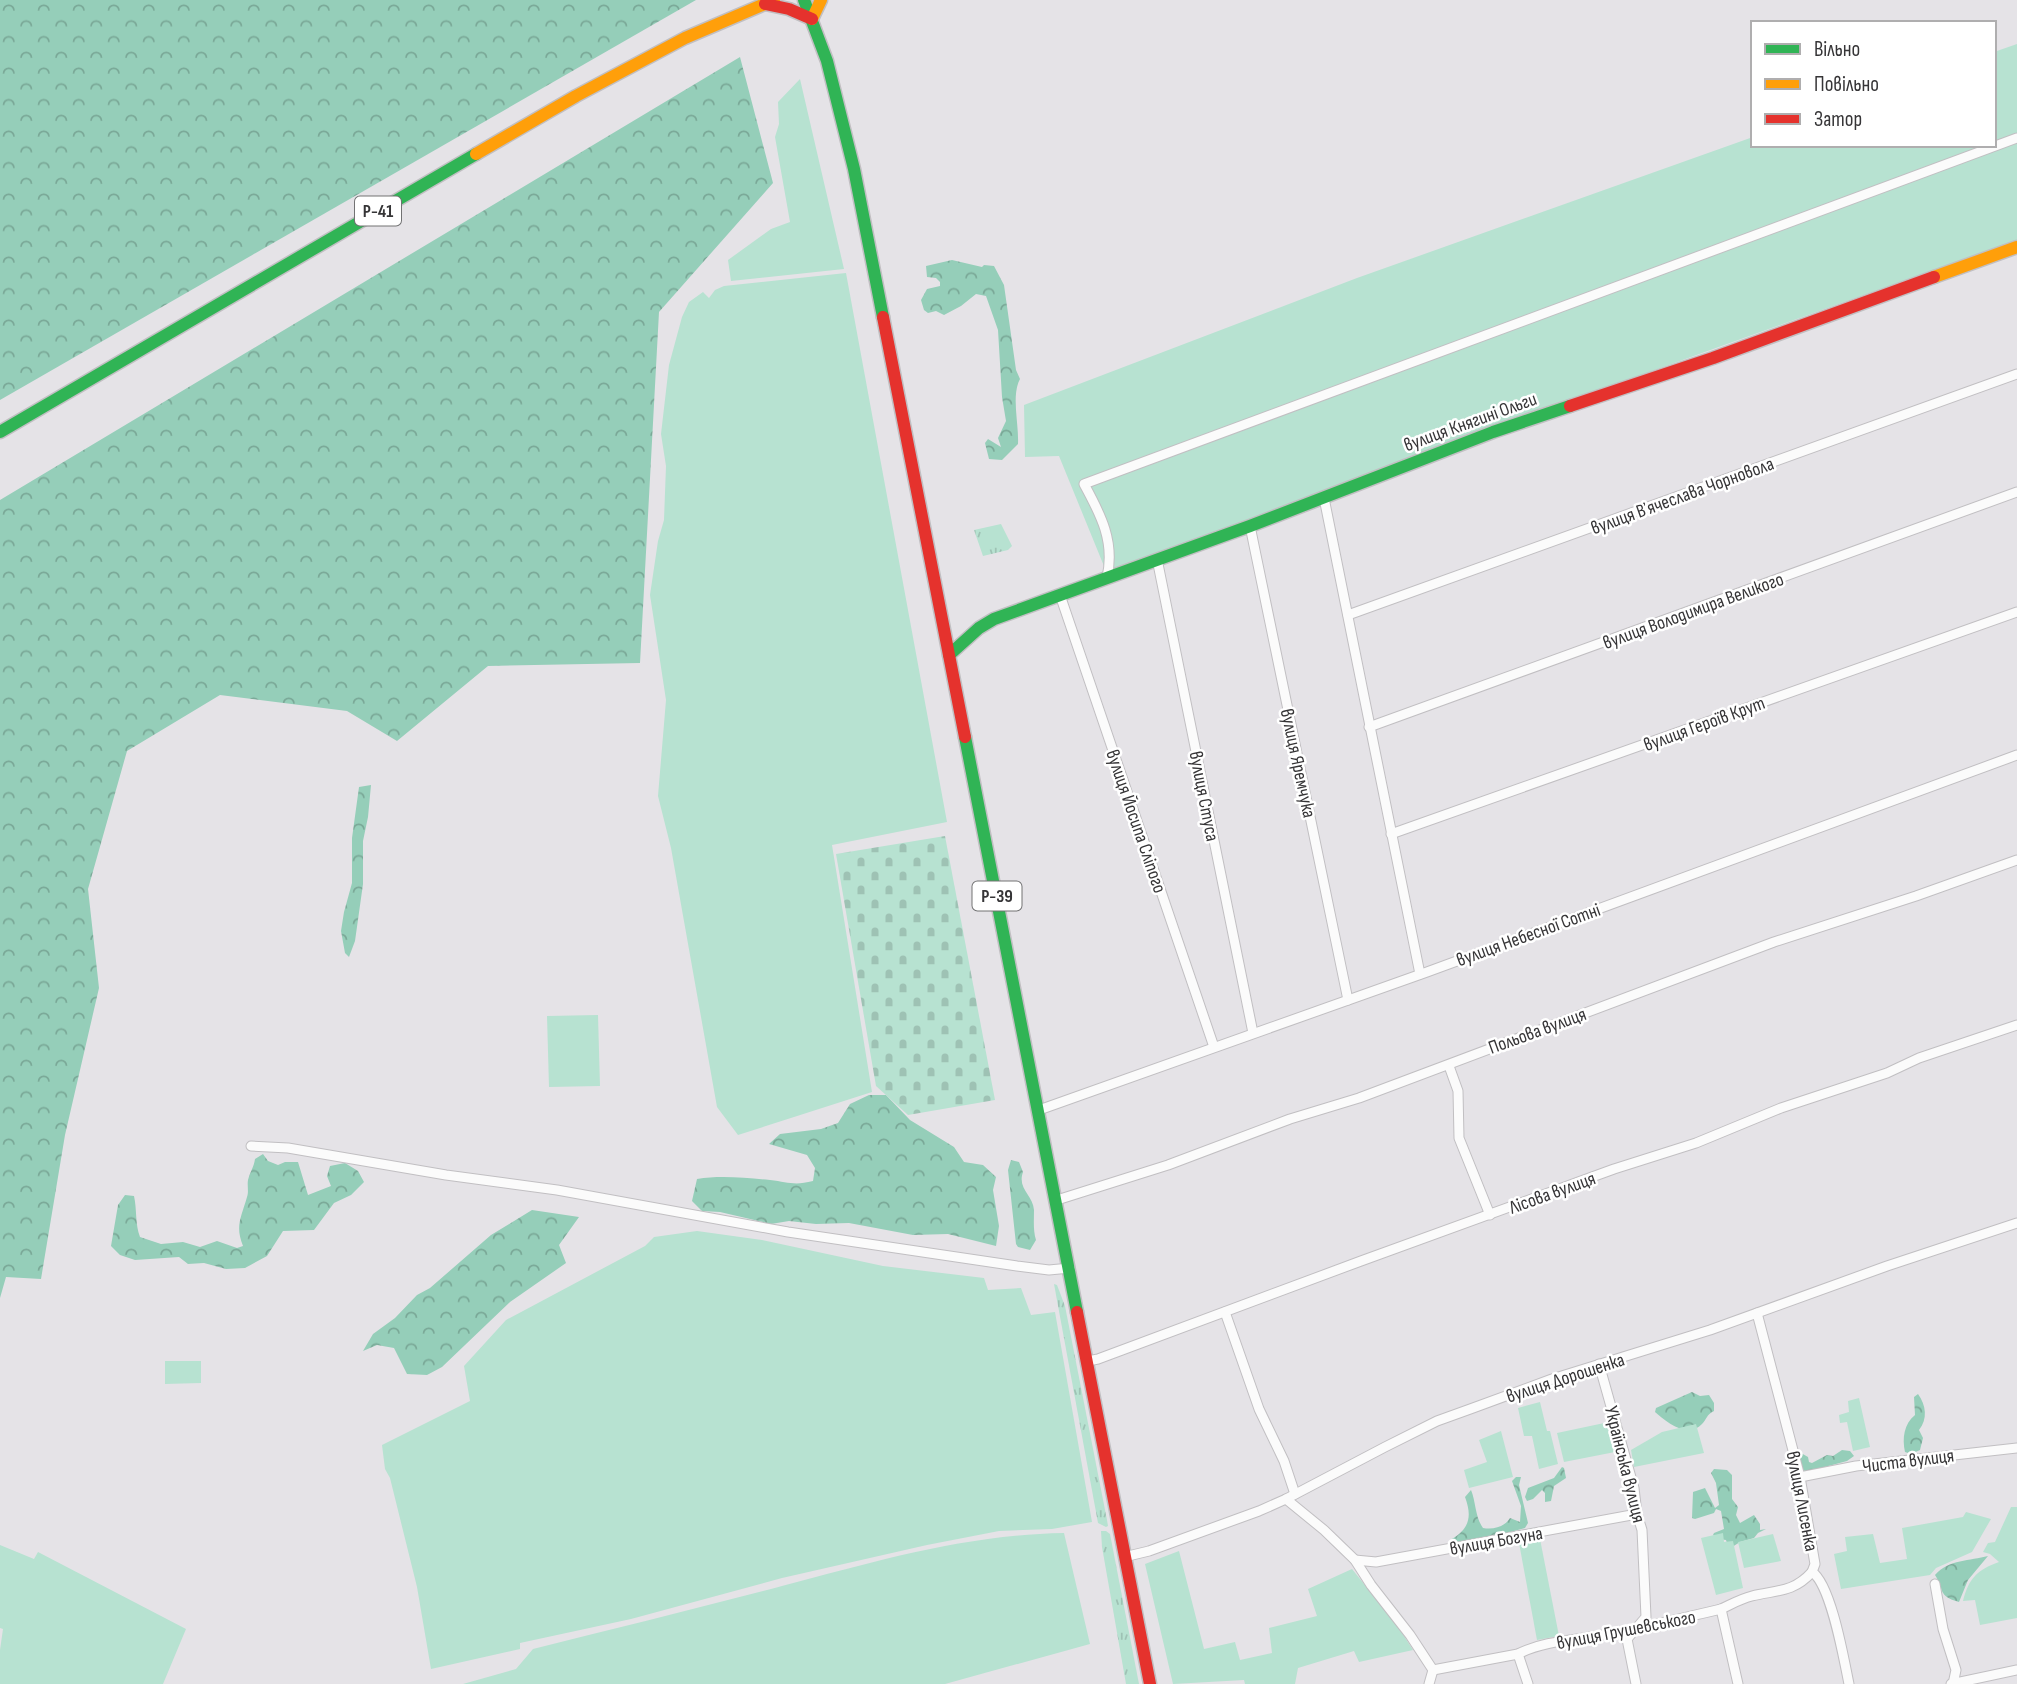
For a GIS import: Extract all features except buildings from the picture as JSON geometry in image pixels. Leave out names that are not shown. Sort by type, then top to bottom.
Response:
[{"type":"main road","name":"Р-39","points":[[804,0],[827,61],[854,169],[1150,1684]]},
{"type":"main road","points":[[768,1],[812,19],[821,0]]},
{"type":"main road","name":"Р-41","points":[[0,432],[576,96],[685,38],[768,1]]},
{"type":"main road","name":"вулиця Княгині Ольги","points":[[950,655],[979,628],[994,620],[1250,526],[1493,432],[1726,354],[2017,247]]},
{"type":"street","points":[[1996,146],[2017,138]]},
{"type":"street","points":[[1107,578],[1111,558],[1108,537],[1084,484],[1993,147]]},
{"type":"street","name":"вулиця Вʼячеслава Чорновола","points":[[1348,615],[2017,374]]},
{"type":"street","name":"вулиця Володимира Великого","points":[[1369,727],[2017,492]]},
{"type":"street","points":[[1324,498],[1420,974]]},
{"type":"street","name":"вулиця Яремчука","points":[[1250,526],[1348,1000]]},
{"type":"street","name":"вулиця Стуса","points":[[1157,559],[1253,1033]]},
{"type":"street","name":"вулиця Йосипа Сліпого","points":[[1060,595],[1214,1047]]},
{"type":"street","name":"вулиця Героїв Крут","points":[[1391,834],[2017,612]]},
{"type":"street","name":"вулиця Небесної Сотні","points":[[1039,1110],[1420,974],[2017,755]]},
{"type":"street","name":"Польова вулиця","points":[[1057,1200],[1168,1165],[1290,1119],[1359,1098],[1774,942],[1916,897],[2017,860]]},
{"type":"street","name":"Лісова вулиця","points":[[1088,1361],[1098,1360],[1490,1214],[1661,1155],[1781,1108],[2017,1025]]},
{"type":"street","points":[[1449,1066],[1458,1091],[1460,1138],[1490,1214]]},
{"type":"street","points":[[251,1146],[288,1148],[1017,1266],[1049,1270],[1070,1268]]},
{"type":"street","name":"вулиця Дорошенка","points":[[1124,1557],[1149,1551],[1290,1497],[1437,1421],[1552,1379],[1650,1350],[2017,1223]]},
{"type":"street","points":[[1225,1312],[1259,1409],[1284,1461],[1290,1497],[1355,1560],[1433,1670],[1429,1684]]},
{"type":"street","name":"вулиця Лисенка","points":[[1757,1313],[1800,1478],[1815,1564],[1812,1572],[1826,1591],[1849,1684]]},
{"type":"street","name":"Українська вулиця","points":[[1599,1364],[1634,1488],[1642,1530],[1646,1617],[1627,1639],[1636,1684]]},
{"type":"street","name":"Чиста вулиця","points":[[1800,1478],[1856,1466],[2017,1448]]},
{"type":"street","name":"вулиця Богуна","points":[[1355,1560],[1376,1562],[1637,1514]]},
{"type":"street","name":"вулиця Грушевського","points":[[1433,1670],[1441,1671],[1518,1654],[1549,1644],[1635,1629],[1721,1609],[1750,1596],[1796,1587],[1812,1572]]},
{"type":"street","points":[[1935,1584],[1943,1629],[1956,1670],[1953,1684],[2017,1670]]},
{"type":"street","points":[[1721,1609],[1738,1684]]},
{"type":"street","points":[[1518,1654],[1528,1684]]},
{"type":"green space","points":[[0,0],[696,0],[0,400]]},
{"type":"green space","points":[[2017,44],[2017,240],[1435,449],[1115,572],[1106,571],[1059,456],[1025,457],[1024,405],[1357,278],[1751,138],[1751,147],[1996,147],[1996,51]]},
{"type":"green space","points":[[740,57],[773,183],[659,312],[640,663],[488,666],[397,741],[347,711],[220,695],[127,751],[88,889],[99,988],[65,1135],[41,1279],[6,1277],[0,1298],[0,500]]},
{"type":"green space","points":[[800,79],[844,269],[731,281],[728,260],[771,229],[790,222],[775,137],[779,124],[778,102]]},
{"type":"green space","points":[[952,260],[982,267],[994,266],[1004,285],[1016,370],[1020,379],[1016,402],[1018,444],[1002,460],[989,459],[985,443],[988,439],[1001,447],[998,438],[1006,421],[998,330],[986,296],[976,294],[944,315],[936,311],[928,313],[921,300],[927,289],[940,286],[936,278],[927,277],[926,266]]},
{"type":"green space","points":[[846,273],[947,822],[832,845],[872,1092],[738,1135],[717,1107],[671,848],[658,796],[666,700],[650,595],[664,520],[666,466],[661,434],[669,365],[682,317],[689,302],[703,292],[709,298],[715,290],[724,286]]},
{"type":"green space","points":[[1001,524],[1012,546],[1008,550],[983,556],[974,530]]},
{"type":"green space","points":[[371,785],[363,841],[363,884],[355,941],[349,957],[345,953],[341,931],[352,883],[352,838],[359,787]]},
{"type":"green space","points":[[945,836],[995,1100],[908,1115],[876,1086],[836,854]]},
{"type":"green space","points":[[598,1015],[600,1086],[549,1087],[547,1016]]},
{"type":"green space","points":[[869,1095],[886,1095],[910,1120],[954,1147],[964,1162],[983,1165],[996,1177],[993,1190],[999,1226],[996,1246],[948,1234],[913,1235],[849,1223],[789,1221],[771,1224],[720,1212],[702,1211],[692,1201],[697,1179],[734,1177],[796,1183],[813,1181],[815,1168],[807,1155],[769,1144],[780,1134],[821,1129],[838,1123],[850,1104]]},
{"type":"green space","points":[[263,1154],[268,1161],[278,1165],[298,1162],[308,1195],[331,1186],[327,1176],[330,1166],[345,1163],[358,1171],[364,1182],[351,1195],[334,1203],[314,1230],[283,1231],[267,1256],[245,1268],[226,1269],[204,1263],[188,1264],[179,1257],[135,1260],[120,1255],[111,1246],[118,1205],[125,1195],[134,1196],[140,1237],[161,1244],[183,1242],[200,1247],[217,1241],[237,1248],[243,1246],[239,1227],[248,1195],[248,1180],[255,1159]]},
{"type":"green space","points":[[1011,1160],[1019,1162],[1023,1172],[1022,1183],[1033,1205],[1036,1240],[1030,1250],[1016,1244],[1008,1170]]},
{"type":"green space","points":[[532,1210],[579,1217],[559,1245],[566,1263],[510,1302],[442,1367],[427,1375],[407,1374],[394,1348],[377,1345],[363,1351],[373,1334],[395,1318],[417,1295],[430,1288],[491,1235]]},
{"type":"green space","points":[[697,1231],[762,1240],[883,1266],[984,1278],[988,1290],[1021,1288],[1031,1315],[1055,1312],[1092,1522],[1052,1529],[999,1531],[927,1545],[782,1578],[631,1619],[520,1643],[520,1649],[431,1669],[417,1587],[390,1478],[385,1469],[382,1445],[470,1401],[464,1366],[506,1320],[645,1246],[654,1237]]},
{"type":"green space","points":[[1054,1284],[1057,1285],[1065,1306],[1107,1520],[1106,1527],[1098,1523]]},
{"type":"green space","points":[[165,1361],[201,1361],[201,1383],[165,1384]]},
{"type":"green space","points":[[1692,1392],[1700,1396],[1709,1395],[1714,1403],[1714,1411],[1696,1428],[1690,1430],[1677,1427],[1655,1412],[1656,1408]]},
{"type":"green space","points":[[1918,1394],[1925,1412],[1919,1430],[1923,1438],[1920,1450],[1911,1454],[1905,1452],[1904,1437],[1908,1423],[1915,1415],[1914,1397]]},
{"type":"green space","points":[[1859,1398],[1870,1447],[1853,1451],[1847,1422],[1840,1423],[1839,1415],[1849,1412],[1848,1401]]},
{"type":"green space","points":[[1540,1402],[1558,1464],[1539,1469],[1532,1436],[1524,1436],[1518,1408]]},
{"type":"green space","points":[[1609,1422],[1615,1452],[1564,1462],[1557,1433]]},
{"type":"green space","points":[[1696,1424],[1704,1453],[1634,1467],[1631,1450],[1662,1432]]},
{"type":"green space","points":[[1501,1431],[1513,1477],[1469,1488],[1464,1470],[1487,1462],[1479,1440]]},
{"type":"green space","points":[[1842,1450],[1850,1451],[1854,1456],[1847,1461],[1806,1472],[1801,1468],[1801,1453],[1812,1463]]},
{"type":"green space","points":[[1562,1467],[1566,1478],[1554,1486],[1551,1501],[1545,1502],[1545,1493],[1542,1490],[1527,1501],[1525,1497],[1528,1488],[1554,1478]]},
{"type":"green space","points":[[1714,1469],[1727,1470],[1732,1475],[1732,1499],[1738,1507],[1736,1515],[1740,1523],[1754,1515],[1760,1524],[1760,1530],[1766,1529],[1754,1538],[1729,1549],[1726,1540],[1713,1535],[1724,1529],[1721,1511],[1716,1509],[1714,1513],[1692,1518],[1693,1492],[1705,1488],[1715,1508],[1719,1505],[1716,1483],[1711,1473]]},
{"type":"green space","points":[[1521,1477],[1519,1485],[1528,1523],[1525,1528],[1485,1539],[1453,1543],[1452,1539],[1463,1530],[1468,1521],[1465,1497],[1471,1490],[1483,1528],[1499,1527],[1510,1518],[1520,1522],[1521,1506],[1512,1481]]},
{"type":"green space","points":[[2011,1507],[2017,1507],[2017,1618],[1980,1625],[1975,1600],[1963,1601],[1975,1576],[1999,1562],[1983,1552],[1988,1543],[1995,1542]]},
{"type":"green space","points":[[1966,1512],[1991,1519],[1972,1552],[1936,1568],[1930,1575],[1841,1589],[1834,1554],[1847,1551],[1845,1537],[1873,1534],[1880,1563],[1907,1559],[1902,1528],[1963,1517]]},
{"type":"green space","points":[[1101,1531],[1110,1534],[1139,1684],[1126,1684]]},
{"type":"green space","points":[[1064,1533],[1090,1644],[945,1684],[463,1684],[516,1669],[533,1649],[887,1559],[956,1544]]},
{"type":"green space","points":[[1723,1533],[1724,1542],[1733,1541],[1743,1588],[1716,1595],[1701,1538]]},
{"type":"green space","points":[[1773,1534],[1781,1561],[1744,1568],[1738,1542]]},
{"type":"green space","points":[[1540,1539],[1559,1636],[1537,1640],[1519,1543]]},
{"type":"green space","points":[[0,1545],[34,1559],[38,1552],[186,1629],[163,1684],[0,1684],[3,1629],[0,1628]]},
{"type":"green space","points":[[1179,1551],[1204,1649],[1235,1642],[1240,1660],[1272,1653],[1269,1628],[1317,1616],[1308,1589],[1352,1569],[1397,1625],[1413,1650],[1359,1662],[1354,1651],[1298,1668],[1295,1684],[1245,1684],[1244,1680],[1173,1684],[1145,1564]]},
{"type":"green space","points":[[1988,1556],[1968,1580],[1959,1602],[1944,1595],[1935,1575],[1953,1563]]},
{"type":"traffic: fast","points":[[804,0],[827,61],[854,169],[883,317]]},
{"type":"traffic: fast","points":[[0,432],[476,154]]},
{"type":"traffic: fast","points":[[949,655],[979,628],[994,619],[1250,526],[1493,432],[1570,406]]},
{"type":"traffic: fast","points":[[965,737],[1077,1312]]},
{"type":"traffic: slow","points":[[476,154],[576,96],[685,38],[774,0]]},
{"type":"traffic: slow","points":[[812,19],[821,0]]},
{"type":"traffic: slow","points":[[1934,277],[2017,247]]},
{"type":"traffic: jam","points":[[765,4],[789,9],[812,19]]},
{"type":"traffic: jam","points":[[1570,406],[1713,358],[1934,277]]},
{"type":"traffic: jam","points":[[883,317],[965,737]]},
{"type":"traffic: jam","points":[[1077,1312],[1150,1684]]}]
